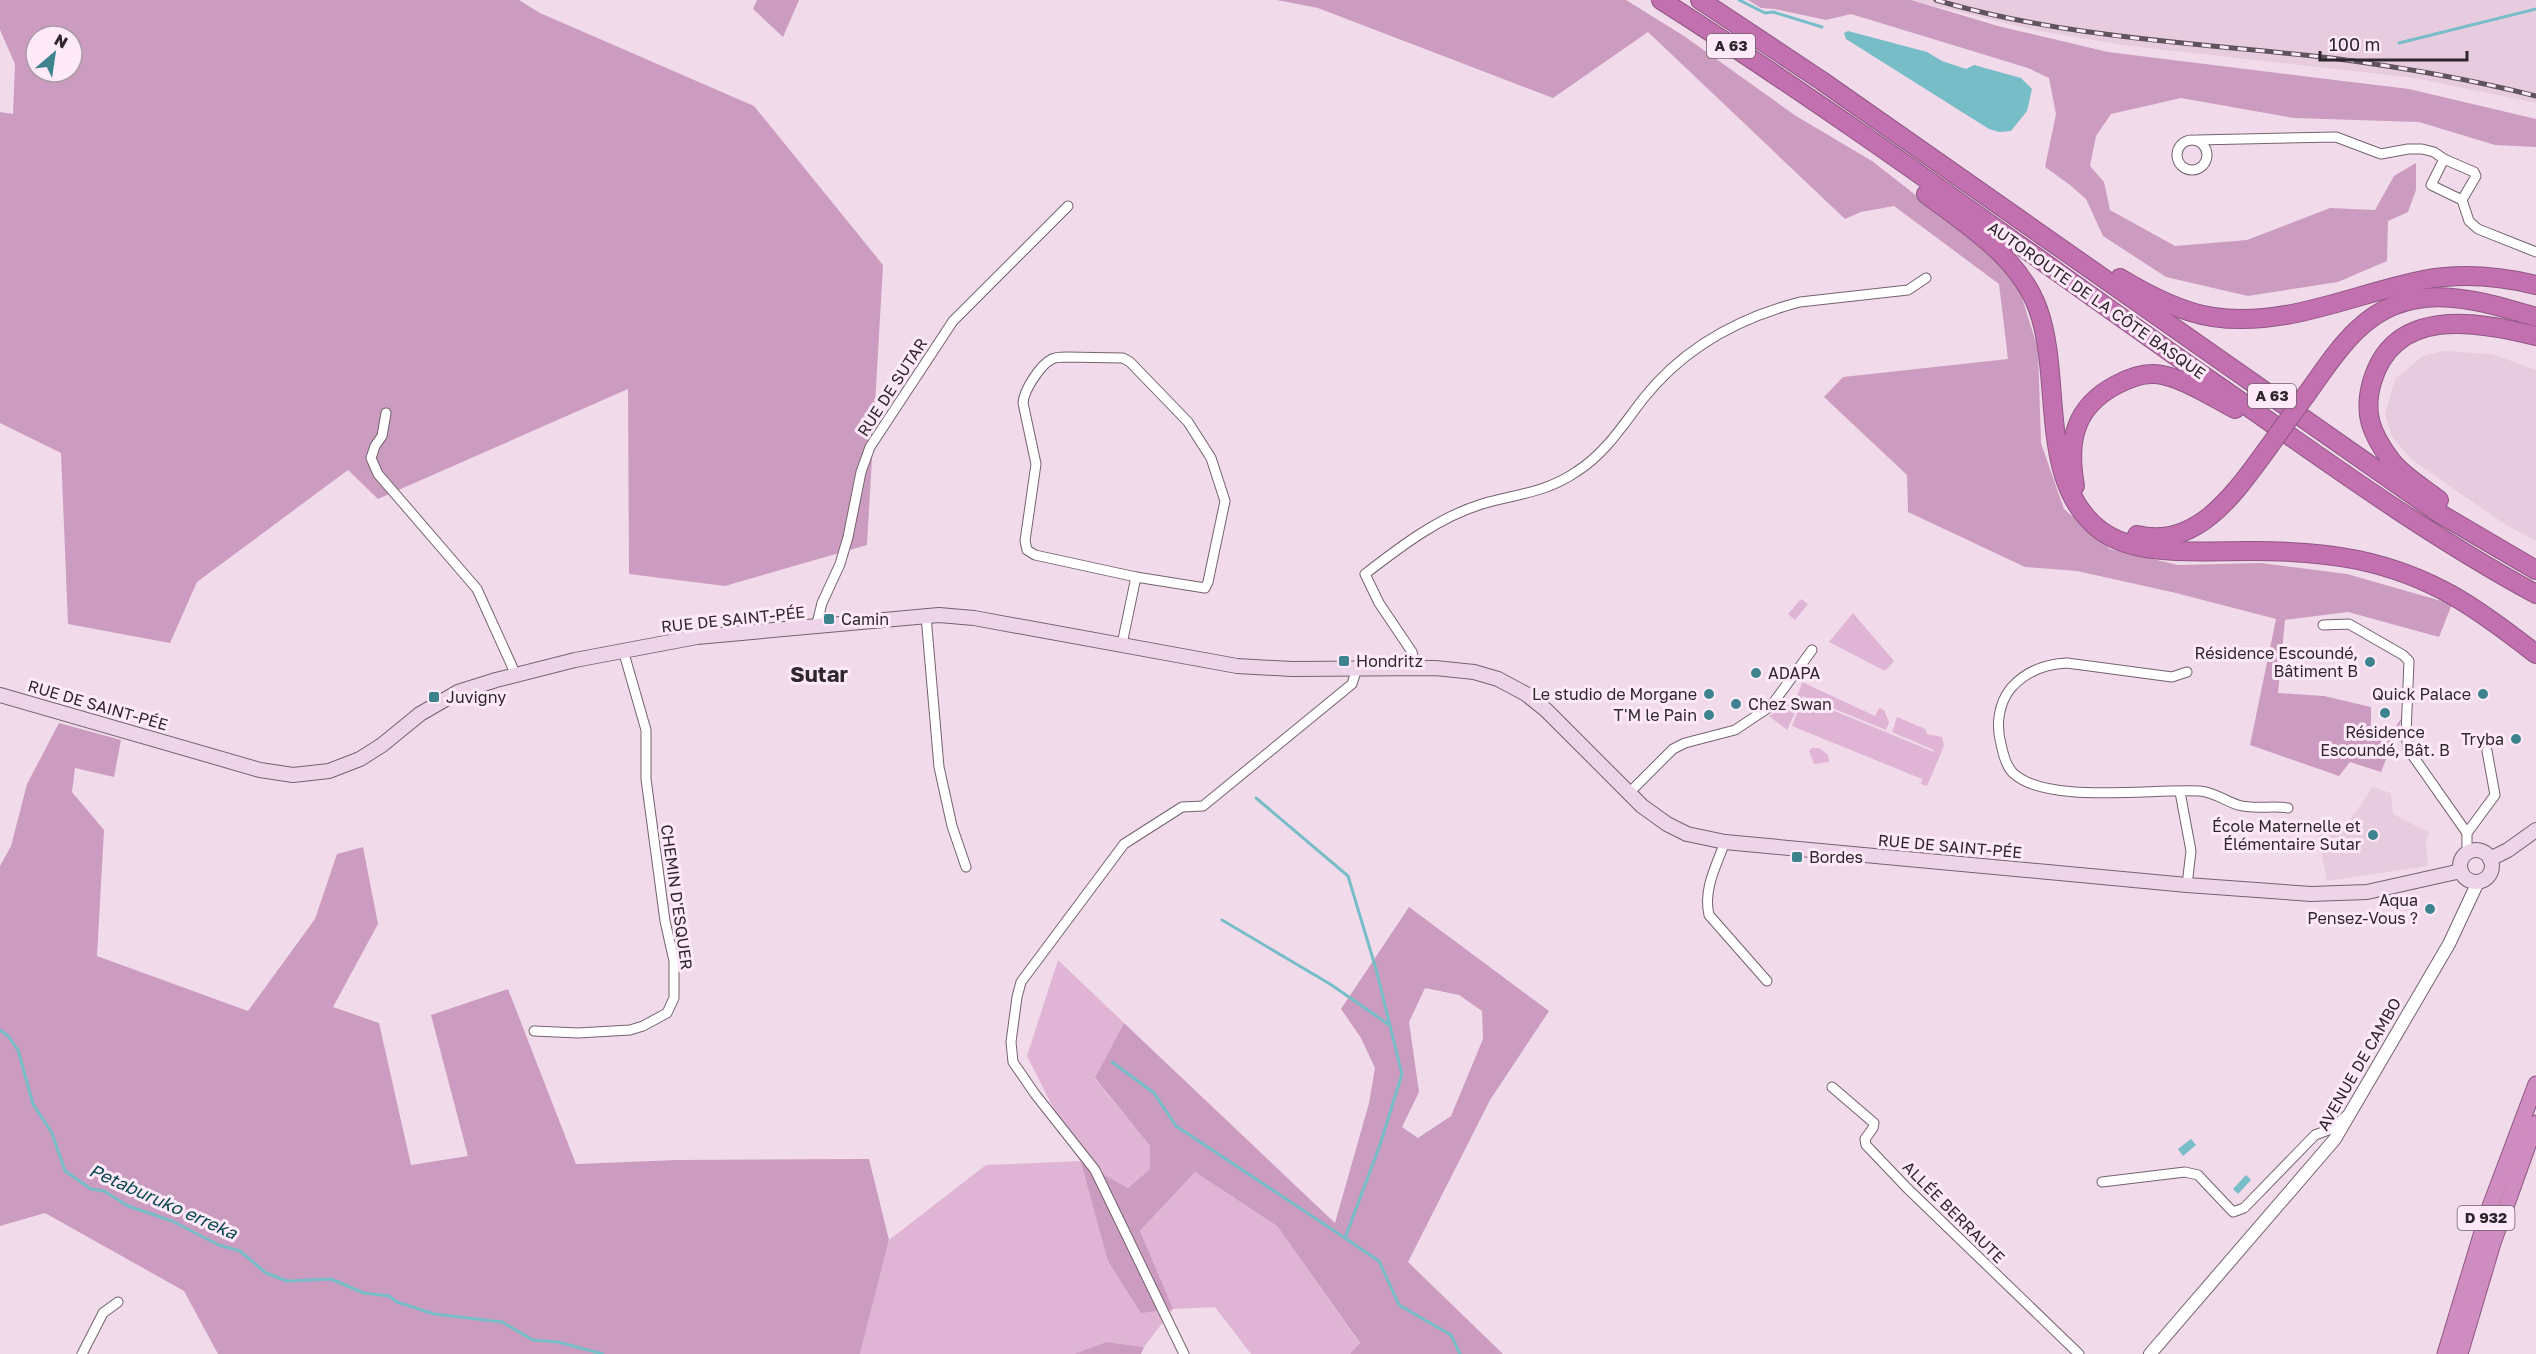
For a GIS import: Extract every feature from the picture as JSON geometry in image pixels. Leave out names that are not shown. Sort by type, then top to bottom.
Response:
[{"type":"highway","name":"AUTOROUTE DE LA CÔTE BASQUE","points":[[1661,0],[1801,92],[2294,440],[2426,529],[2536,594]]},
{"type":"highway","name":"AUTOROUTE DE LA CÔTE BASQUE","points":[[1700,0],[2041,234],[2437,512],[2536,570]]},
{"type":"highway","points":[[1895,159],[1910,182],[2002,253],[2025,282],[2038,308],[2046,339],[2061,467],[2067,489],[2079,511],[2100,530],[2122,543],[2151,549],[2314,554],[2367,562],[2439,587],[2489,617],[2536,654]]},
{"type":"highway","points":[[2041,234],[2074,249],[2165,302],[2187,312],[2223,318],[2265,319],[2424,280],[2474,275],[2513,279],[2536,285]]},
{"type":"highway","points":[[2294,440],[2188,384],[2155,374],[2127,379],[2099,394],[2078,420],[2072,448],[2075,485],[2090,508],[2117,531],[2148,538],[2178,534],[2210,519],[2241,485],[2268,448],[2306,395],[2358,328],[2380,312],[2407,301],[2435,296],[2474,299],[2536,316]]},
{"type":"highway","points":[[2506,554],[2391,461],[2373,433],[2366,402],[2377,366],[2387,349],[2420,329],[2439,324],[2490,324],[2536,336]]},
{"type":"highway","name":"D 932","points":[[2445,1354],[2489,1209],[2536,1084]]},
{"type":"highway","name":"D 932","points":[[2460,1354],[2493,1243],[2536,1123]]},
{"type":"main road","name":"RUE DE SAINT-PÉE","points":[[0,695],[244,765],[277,773],[310,774],[329,771],[360,759],[382,745],[420,714],[458,692],[516,675],[623,650],[697,637],[926,616],[975,618],[1237,666],[1292,669],[1415,667],[1474,672],[1513,686],[1546,710],[1642,806],[1667,824],[1687,834],[1725,842],[2187,885],[2311,894],[2367,892],[2461,872]]},
{"type":"main road","points":[[2490,859],[2508,850],[2536,830]]},
{"type":"main road","points":[[2482,852],[2490,859],[2490,873],[2478,882],[2468,880],[2461,872],[2461,861],[2467,853],[2482,852]]},
{"type":"street","points":[[2197,141],[2336,138],[2381,154],[2422,149],[2434,152],[2474,172],[2476,176],[2462,200]]},
{"type":"street","points":[[2444,159],[2431,185],[2462,200],[2469,221],[2478,229],[2536,252]]},
{"type":"street","name":"RUE DE SUTAR","points":[[816,627],[818,615],[843,555],[861,472],[870,447],[953,321],[1068,206]]},
{"type":"street","points":[[1415,667],[1412,652],[1379,603],[1365,574],[1451,516],[1482,504],[1550,488],[1575,473],[1598,454],[1622,428],[1644,397],[1679,361],[1720,332],[1761,312],[1800,302],[1908,290],[1926,278]]},
{"type":"street","points":[[1053,358],[1123,358],[1130,362],[1188,422],[1211,458],[1225,501],[1205,588],[1199,589],[1136,577],[1035,555],[1027,550],[1025,541],[1036,464],[1023,402],[1024,394],[1045,364],[1053,358]]},
{"type":"street","points":[[386,413],[382,436],[371,458],[378,474],[477,589],[516,675]]},
{"type":"street","points":[[1122,644],[1136,577]]},
{"type":"street","points":[[926,616],[939,767],[952,826],[966,867]]},
{"type":"street","points":[[2323,625],[2349,624],[2409,660],[2406,725],[2408,749],[2467,833],[2467,853]]},
{"type":"street","name":"CHEMIN D'ESQUER","points":[[534,1031],[578,1033],[630,1030],[667,1013],[674,998],[674,961],[664,921],[646,779],[646,730],[623,650]]},
{"type":"street","points":[[1629,793],[1673,749],[1685,743],[1735,730],[1771,706],[1812,650]]},
{"type":"street","points":[[2187,672],[2172,677],[2067,663],[2050,664],[2031,671],[2014,685],[2002,705],[1998,720],[2007,765],[2013,773],[2041,789],[2054,791],[2201,791],[2251,807],[2288,808]]},
{"type":"street","points":[[1184,1354],[1095,1170],[1035,1094],[1013,1062],[1011,1042],[1017,997],[1021,982],[1124,844],[1182,807],[1203,806],[1352,684],[1357,668]]},
{"type":"street","points":[[2467,833],[2495,795],[2487,751]]},
{"type":"street","points":[[2180,792],[2191,851],[2187,885]]},
{"type":"street","points":[[1725,842],[1707,891],[1709,915],[1767,981]]},
{"type":"street","name":"AVENUE DE CAMBO","points":[[2150,1354],[2335,1139],[2449,944],[2478,882]]},
{"type":"street","name":"ALLÉE BERRAUTE","points":[[1832,1087],[1874,1123],[1865,1139],[1866,1145],[1907,1188],[2079,1354]]},
{"type":"street","points":[[2102,1182],[2185,1172],[2198,1175],[2233,1212],[2244,1208],[2315,1135],[2331,1129],[2351,1113]]},
{"type":"street","points":[[82,1354],[103,1313],[118,1302]]},
{"type":"shaded area","points":[[0,0],[519,0],[540,13],[754,106],[883,265],[867,545],[725,586],[629,574],[628,389],[378,499],[348,470],[197,582],[170,643],[68,624],[61,453],[0,423],[0,112],[13,114],[15,64],[0,30]]},
{"type":"shaded area","points":[[757,0],[799,0],[783,37],[753,9]]},
{"type":"shaded area","points":[[1277,0],[1626,0],[1684,36],[1796,116],[1872,161],[1990,253],[2018,285],[2038,349],[2041,443],[2064,509],[2110,549],[2178,565],[2261,563],[2347,574],[2452,604],[2439,637],[2348,612],[2285,620],[2278,693],[2324,696],[2371,707],[2371,726],[2392,732],[2403,716],[2381,772],[2350,762],[2339,776],[2250,745],[2276,619],[2176,593],[2077,571],[2025,567],[1908,512],[1907,475],[1824,397],[1843,377],[2008,359],[1999,284],[1894,206],[1861,212],[1845,219],[1648,32],[1553,98],[1318,8]]},
{"type":"shaded area","points":[[1748,0],[1911,0],[1998,26],[2108,52],[2409,89],[2536,119],[2536,147],[2495,145],[2419,122],[2293,118],[2181,98],[2111,114],[2096,136],[2090,166],[2104,182],[2110,210],[2175,246],[2247,240],[2330,208],[2375,210],[2394,176],[2416,163],[2416,190],[2408,212],[2388,221],[2387,261],[2338,282],[2248,296],[2166,277],[2103,236],[2086,199],[2045,167],[2056,114],[2049,78],[2028,68],[1851,14],[1826,20],[1761,8]]},
{"type":"shaded area","points":[[1911,0],[2536,0],[2536,103],[2414,78],[2130,46],[2033,30]]},
{"type":"shaded area","points":[[2443,351],[2492,354],[2536,370],[2536,541],[2506,525],[2412,460],[2392,437],[2385,414],[2395,379],[2423,356]]},
{"type":"shaded area","points":[[1801,599],[1808,604],[1795,620],[1788,614]]},
{"type":"shaded area","points":[[1853,613],[1894,661],[1885,671],[1829,642]]},
{"type":"shaded area","points":[[1802,682],[1875,716],[1879,708],[1884,710],[1889,722],[1886,730],[1803,696],[1787,730],[1769,716],[1794,698]]},
{"type":"shaded area","points":[[1803,698],[1934,752],[1934,750],[1892,732],[1897,717],[1925,729],[1927,734],[1942,737],[1944,746],[1927,786],[1921,784],[1922,779],[1792,726]]},
{"type":"shaded area","points":[[59,723],[121,740],[114,777],[75,768],[72,792],[104,830],[97,956],[248,1011],[315,919],[337,854],[363,847],[378,924],[333,1007],[379,1023],[411,1165],[468,1156],[431,1015],[508,989],[576,1164],[677,1160],[869,1159],[889,1240],[860,1354],[218,1354],[184,1291],[45,1213],[0,1226],[0,866],[11,846],[27,784]]},
{"type":"shaded area","points":[[1812,748],[1819,748],[1828,755],[1829,762],[1814,764],[1809,751]]},
{"type":"shaded area","name":"École Maternelle et Élémentaire Sutar","points":[[2373,787],[2391,793],[2393,814],[2430,833],[2426,838],[2428,866],[2327,881],[2317,830],[2347,824]]},
{"type":"shaded area","points":[[1409,907],[1549,1011],[1490,1100],[1408,1262],[1503,1354],[1350,1354],[1360,1343],[1277,1226],[1195,1172],[1140,1231],[1173,1309],[1141,1313],[1108,1261],[1081,1162],[1128,1188],[1150,1169],[1150,1146],[1095,1078],[1124,1023],[1335,1223],[1369,1103],[1375,1068],[1361,1038],[1341,1009]],"holes":[[[1425,988],[1459,995],[1482,1011],[1483,1039],[1451,1116],[1418,1138],[1402,1127],[1419,1092],[1409,1022]]]},
{"type":"shaded area","points":[[1058,960],[1124,1023],[1095,1079],[1150,1146],[1150,1169],[1128,1188],[1081,1163],[1141,1312],[1172,1308],[1140,1231],[1195,1172],[1277,1226],[1360,1344],[1350,1354],[1251,1354],[1215,1307],[1173,1309],[1144,1347],[1106,1342],[1074,1354],[860,1354],[889,1240],[986,1165],[1080,1161],[1027,1056]]},
{"type":"shaded area","points":[[1106,1342],[1144,1347],[1141,1354],[1074,1354]]},
{"type":"water","points":[[1848,31],[1927,52],[1942,61],[1966,69],[1974,65],[2021,78],[2032,89],[2027,111],[2011,131],[1999,132],[1989,129],[1846,39],[1844,33]]},
{"type":"water","points":[[2191,1139],[2196,1145],[2183,1156],[2178,1149]]},
{"type":"water","points":[[2246,1175],[2251,1180],[2238,1194],[2233,1189]]},
{"type":"waterway","points":[[1739,0],[1765,13],[1773,12],[1822,27]]},
{"type":"waterway","points":[[2399,43],[2536,9]]},
{"type":"waterway","points":[[1256,798],[1348,876],[1376,969],[1402,1074],[1380,1145],[1345,1238],[1379,1261],[1399,1305],[1451,1335],[1460,1354]]},
{"type":"waterway","points":[[1222,920],[1330,984],[1388,1024]]},
{"type":"waterway","name":"Petaburuko erreka","points":[[0,1030],[8,1036],[18,1050],[33,1104],[52,1133],[65,1171],[91,1189],[104,1191],[128,1206],[172,1221],[219,1245],[240,1251],[266,1273],[287,1281],[331,1279],[364,1293],[389,1296],[397,1302],[434,1314],[502,1322],[533,1340],[558,1342],[603,1354]]},
{"type":"waterway","points":[[1112,1062],[1154,1093],[1176,1126],[1345,1238]]},
{"type":"railway","points":[[1936,0],[1984,13],[2082,31],[2331,58],[2409,69],[2536,96]]},
{"type":"place","name":"Camin","points":[[829,619]]},
{"type":"place","name":"Hondritz","points":[[1344,661]]},
{"type":"place","name":"Résidence Escoundé, Bâtiment B","points":[[2370,662]]},
{"type":"place","name":"ADAPA","points":[[1756,673]]},
{"type":"place","name":"Le studio de Morgane","points":[[1709,694]]},
{"type":"place","name":"Quick Palace","points":[[2483,694]]},
{"type":"place","name":"Juvigny","points":[[434,697]]},
{"type":"place","name":"Chez Swan","points":[[1736,704]]},
{"type":"place","name":"Résidence Escoundé, Bât. B","points":[[2385,713]]},
{"type":"place","name":"T'M le Pain","points":[[1709,715]]},
{"type":"place","name":"Tryba","points":[[2516,739]]},
{"type":"place","name":"École Maternelle et Élémentaire Sutar","points":[[2373,835]]},
{"type":"place","name":"Bordes","points":[[1797,857]]},
{"type":"place","name":"Aqua Pensez-Vous ?","points":[[2430,909]]},
{"type":"district","name":"Sutar","points":[[819,674]]}]
